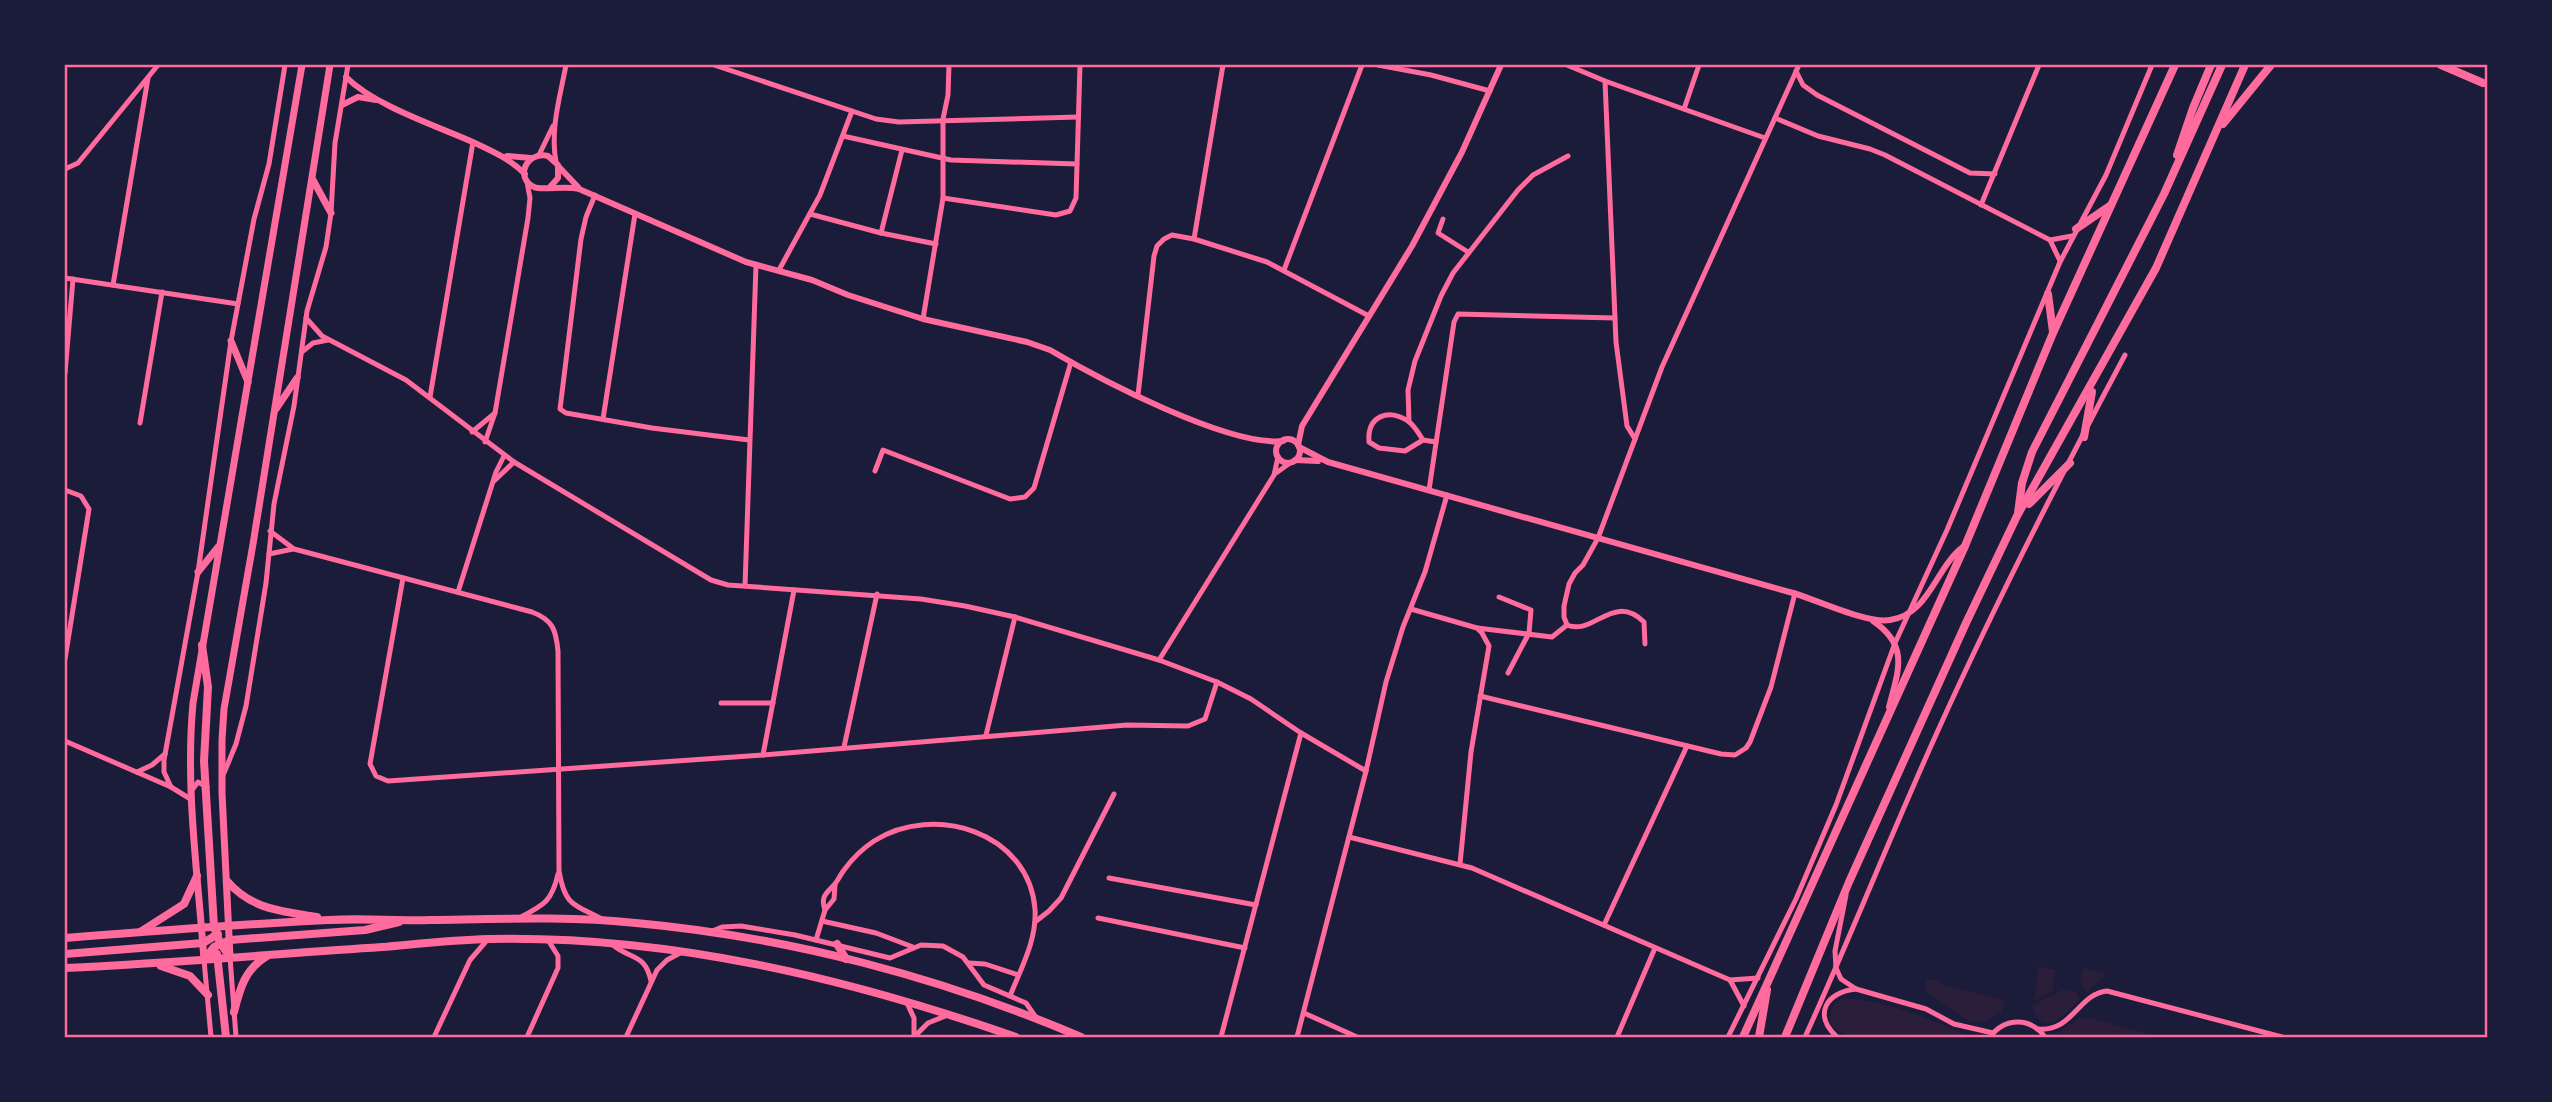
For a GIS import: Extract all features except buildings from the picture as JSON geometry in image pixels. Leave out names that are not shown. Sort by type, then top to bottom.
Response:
[{"type":"highway","points":[[2164,194],[2193,108],[2211,65]]},
{"type":"highway","points":[[2017,516],[2022,483],[2032,452],[2164,194],[2222,65]]},
{"type":"highway","points":[[1785,1037],[1849,882],[1966,623],[2017,516],[2156,268],[2245,65]]},
{"type":"highway","points":[[2217,132],[2272,65]]},
{"type":"highway","points":[[2441,65],[2483,83]]},
{"type":"highway","points":[[1743,1037],[1965,546],[2053,334],[2174,66]]},
{"type":"highway","points":[[2074,232],[2114,203]]},
{"type":"highway","points":[[2048,294],[2053,334]]},
{"type":"highway","points":[[2084,437],[2098,374]]},
{"type":"highway","points":[[2017,516],[2070,463]]},
{"type":"highway","points":[[202,645],[208,687],[204,761],[213,939],[219,958],[226,1037]]},
{"type":"highway","points":[[140,932],[184,904],[197,876]]},
{"type":"highway","points":[[227,881],[239,895],[252,903],[331,920]]},
{"type":"highway","points":[[204,960],[213,939],[229,926],[331,920],[605,920],[773,942],[846,959],[958,991],[1081,1037]]},
{"type":"highway","points":[[65,954],[213,939],[365,930],[404,920]]},
{"type":"highway","points":[[65,938],[202,928],[230,957]]},
{"type":"highway","points":[[65,968],[488,939],[612,944],[684,952],[780,968],[906,1001],[1016,1037]]},
{"type":"highway","points":[[837,944],[846,959]]},
{"type":"highway","points":[[234,1012],[247,973],[257,962],[271,954]]},
{"type":"highway","points":[[152,964],[190,976],[208,995]]},
{"type":"highway","points":[[1759,1037],[1768,983]]},
{"type":"main road","points":[[213,939],[202,928],[191,796],[190,738],[202,645],[302,65]]},
{"type":"main road","points":[[230,957],[222,776],[222,740],[228,677],[253,544],[330,65]]},
{"type":"main road","points":[[313,180],[331,213]]},
{"type":"main road","points":[[231,341],[248,382]]},
{"type":"main road","points":[[274,413],[297,378]]},
{"type":"main road","points":[[198,572],[220,544]]},
{"type":"street","points":[[65,169],[78,163],[158,65]]},
{"type":"street","points":[[171,787],[164,772],[165,754],[198,572],[231,341],[254,219],[269,164],[285,65]]},
{"type":"street","points":[[222,776],[236,744],[246,706],[266,583],[276,491],[295,406],[306,318],[326,247],[334,153],[348,65]]},
{"type":"street","points":[[550,187],[558,177],[554,146],[555,120],[566,65]]},
{"type":"street","points":[[714,65],[876,119],[899,122],[1078,117]]},
{"type":"street","points":[[923,319],[943,198],[943,119],[948,95],[949,65]]},
{"type":"street","points":[[943,198],[1056,215],[1066,214],[1076,203],[1080,65]]},
{"type":"street","points":[[1194,239],[1223,65]]},
{"type":"street","points":[[1284,270],[1362,65]]},
{"type":"street","points":[[1378,65],[1431,75],[1490,91]]},
{"type":"street","points":[[1431,75],[1433,65]]},
{"type":"street","points":[[1274,475],[1278,446],[1302,426],[1425,222],[1462,152],[1501,65]]},
{"type":"street","points":[[1567,65],[1765,138]]},
{"type":"street","points":[[1684,109],[1699,65]]},
{"type":"street","points":[[1982,205],[2039,65]]},
{"type":"street","points":[[1728,1037],[1796,899],[1836,805],[1895,643],[1952,518],[2060,262],[2106,175],[2152,65]]},
{"type":"street","points":[[1798,66],[1804,85],[1809,90],[1840,107],[1970,173],[1996,174]]},
{"type":"street","points":[[1645,644],[1644,622],[1639,617],[1623,612],[1612,611],[1590,624],[1574,628],[1567,625],[1564,606],[1569,584],[1598,538],[1662,367],[1798,66]]},
{"type":"street","points":[[346,77],[381,101],[502,155],[539,189],[579,188]]},
{"type":"street","points":[[113,285],[148,78]]},
{"type":"street","points":[[1605,81],[1616,342],[1627,426],[1635,439]]},
{"type":"street","points":[[342,105],[358,97],[381,101]]},
{"type":"street","points":[[779,270],[824,185],[852,111]]},
{"type":"street","points":[[1775,118],[1818,136],[1877,151],[2050,240],[2060,262]]},
{"type":"street","points":[[485,442],[495,413],[528,218],[530,198],[525,176],[526,165],[546,143],[555,120]]},
{"type":"street","points":[[843,136],[944,158],[1077,164]]},
{"type":"street","points":[[430,397],[473,142]]},
{"type":"street","points":[[881,233],[902,150]]},
{"type":"street","points":[[502,155],[548,156],[579,188],[756,265],[779,270],[923,319],[1027,342],[1050,350],[1183,416],[1262,440],[1295,442],[1328,462],[1795,593],[1869,618],[1891,620],[1909,612],[1926,598],[1950,561],[1965,546]]},
{"type":"street","points":[[1436,442],[1423,440],[1409,422],[1408,390],[1415,361],[1441,296],[1468,252],[1525,182],[1568,156]]},
{"type":"street","points":[[595,195],[581,239],[560,409],[566,413],[652,428],[750,440]]},
{"type":"street","points":[[603,419],[635,214]]},
{"type":"street","points":[[810,214],[936,244]]},
{"type":"street","points":[[1443,219],[1438,233],[1468,252]]},
{"type":"street","points":[[2050,240],[2074,232]]},
{"type":"street","points":[[1138,395],[1157,246],[1172,235],[1250,256],[1284,270],[1369,316]]},
{"type":"street","points":[[745,586],[756,265]]},
{"type":"street","points":[[65,278],[238,304]]},
{"type":"street","points":[[65,373],[73,279]]},
{"type":"street","points":[[140,422],[162,292]]},
{"type":"street","points":[[1429,490],[1454,322],[1458,314],[1615,318]]},
{"type":"street","points":[[306,318],[316,331],[329,340],[406,380],[504,456],[711,580],[727,585],[877,594],[965,606],[1015,617],[1158,660],[1217,682],[1251,699],[1301,733],[1366,771]]},
{"type":"street","points":[[301,354],[313,342],[329,340]]},
{"type":"street","points":[[1805,1037],[1875,879],[1890,836],[1979,640],[2044,508],[2084,437],[2125,355]]},
{"type":"street","points":[[875,471],[883,450],[1010,499],[1025,497],[1034,488],[1071,362]]},
{"type":"street","points":[[472,432],[495,413]]},
{"type":"street","points":[[1409,422],[1388,416],[1378,417],[1373,420],[1368,431],[1369,442],[1379,449],[1405,451],[1423,440]]},
{"type":"street","points":[[1158,660],[1274,475],[1299,454],[1302,426]]},
{"type":"street","points":[[1262,440],[1281,460],[1328,462]]},
{"type":"street","points":[[458,593],[504,456]]},
{"type":"street","points":[[494,481],[514,462]]},
{"type":"street","points":[[65,490],[81,496],[89,509],[65,659]]},
{"type":"street","points":[[1297,1037],[1366,771],[1386,682],[1425,572],[1447,495]]},
{"type":"street","points":[[270,531],[294,549],[532,612],[543,616],[554,626],[558,651],[559,871],[563,892],[568,900],[605,920]]},
{"type":"street","points":[[269,554],[294,549]]},
{"type":"street","points":[[403,578],[370,764],[381,780],[763,755],[1127,725],[1196,724],[1205,719],[1217,682]]},
{"type":"street","points":[[763,755],[794,590]]},
{"type":"street","points":[[1480,696],[1735,755],[1746,748],[1771,687],[1795,593]]},
{"type":"street","points":[[844,747],[877,594]]},
{"type":"street","points":[[1499,597],[1531,610],[1529,633],[1508,673]]},
{"type":"street","points":[[1411,609],[1477,628],[1552,637],[1567,625]]},
{"type":"street","points":[[986,735],[1015,617]]},
{"type":"street","points":[[1869,618],[1882,627],[1895,643],[1899,665],[1886,723]]},
{"type":"street","points":[[1460,864],[1471,752],[1489,646],[1477,628]]},
{"type":"street","points":[[721,703],[773,703]]},
{"type":"street","points":[[1221,1037],[1301,733]]},
{"type":"street","points":[[65,741],[191,796],[198,782],[207,787]]},
{"type":"street","points":[[1604,925],[1687,746]]},
{"type":"street","points":[[137,772],[152,765],[165,754]]},
{"type":"street","points":[[1034,922],[1049,912],[1060,898],[1114,794]]},
{"type":"street","points":[[817,940],[825,910],[823,897],[827,890],[835,885],[853,858],[882,836],[916,825],[952,825],[985,836],[1011,854],[1023,871],[1031,891],[1034,922],[1030,946],[1010,996]]},
{"type":"street","points":[[1349,837],[1460,864],[1730,980],[1758,978]]},
{"type":"street","points":[[519,918],[542,906],[550,897],[559,871]]},
{"type":"street","points":[[1109,878],[1256,905]]},
{"type":"street","points":[[1849,882],[1835,951],[1836,968],[1841,979],[1856,989],[1926,1009],[1963,1027],[1992,1035],[2003,1025],[2015,1021],[2027,1023],[2045,1037]]},
{"type":"street","points":[[825,910],[834,899],[835,885]]},
{"type":"street","points":[[1098,918],[1245,948]]},
{"type":"street","points":[[822,921],[876,933],[913,947]]},
{"type":"street","points":[[710,932],[729,926],[741,926],[837,944],[890,958],[913,947],[928,944],[943,946],[969,963],[984,985],[1029,1006],[1037,1019]]},
{"type":"street","points":[[434,1037],[470,960],[488,939]]},
{"type":"street","points":[[527,1037],[558,968],[558,956],[548,940]]},
{"type":"street","points":[[612,944],[642,961],[648,967],[651,981]]},
{"type":"street","points":[[1617,1037],[1655,948]]},
{"type":"street","points":[[626,1037],[651,981],[663,963],[684,952]]},
{"type":"street","points":[[230,957],[236,1037]]},
{"type":"street","points":[[204,960],[211,1037]]},
{"type":"street","points":[[969,963],[985,964],[1018,975]]},
{"type":"street","points":[[1730,980],[1744,1006]]},
{"type":"street","points":[[1837,1037],[1825,1023],[1827,1004],[1835,995],[1856,989]]},
{"type":"street","points":[[2038,1029],[2049,1030],[2060,1026],[2094,995],[2107,992],[2282,1037]]},
{"type":"street","points":[[906,1001],[914,1018],[913,1037]]},
{"type":"street","points":[[1304,1013],[1357,1037]]},
{"type":"street","points":[[913,1037],[928,1023],[948,1015]]},
{"type":"shaded area","points":[[2038,966],[2056,970],[2052,992],[2034,1001]]},
{"type":"shaded area","points":[[2083,968],[2106,974],[2086,993],[2081,984]]},
{"type":"shaded area","points":[[1935,979],[1942,985],[2005,1000],[2001,1012],[1981,1022],[1970,1021],[1925,989],[1927,980]]},
{"type":"shaded area","points":[[2065,989],[2075,992],[2080,999],[2054,1021],[2041,1021],[2036,1016],[2033,1005]]},
{"type":"shaded area","points":[[1844,998],[1893,1007],[1972,1037],[1847,1035],[1830,1022],[1835,1002]]},
{"type":"shaded area","points":[[2079,1018],[2089,1018],[2161,1037],[2048,1037],[2046,1034],[2058,1033]]}]
